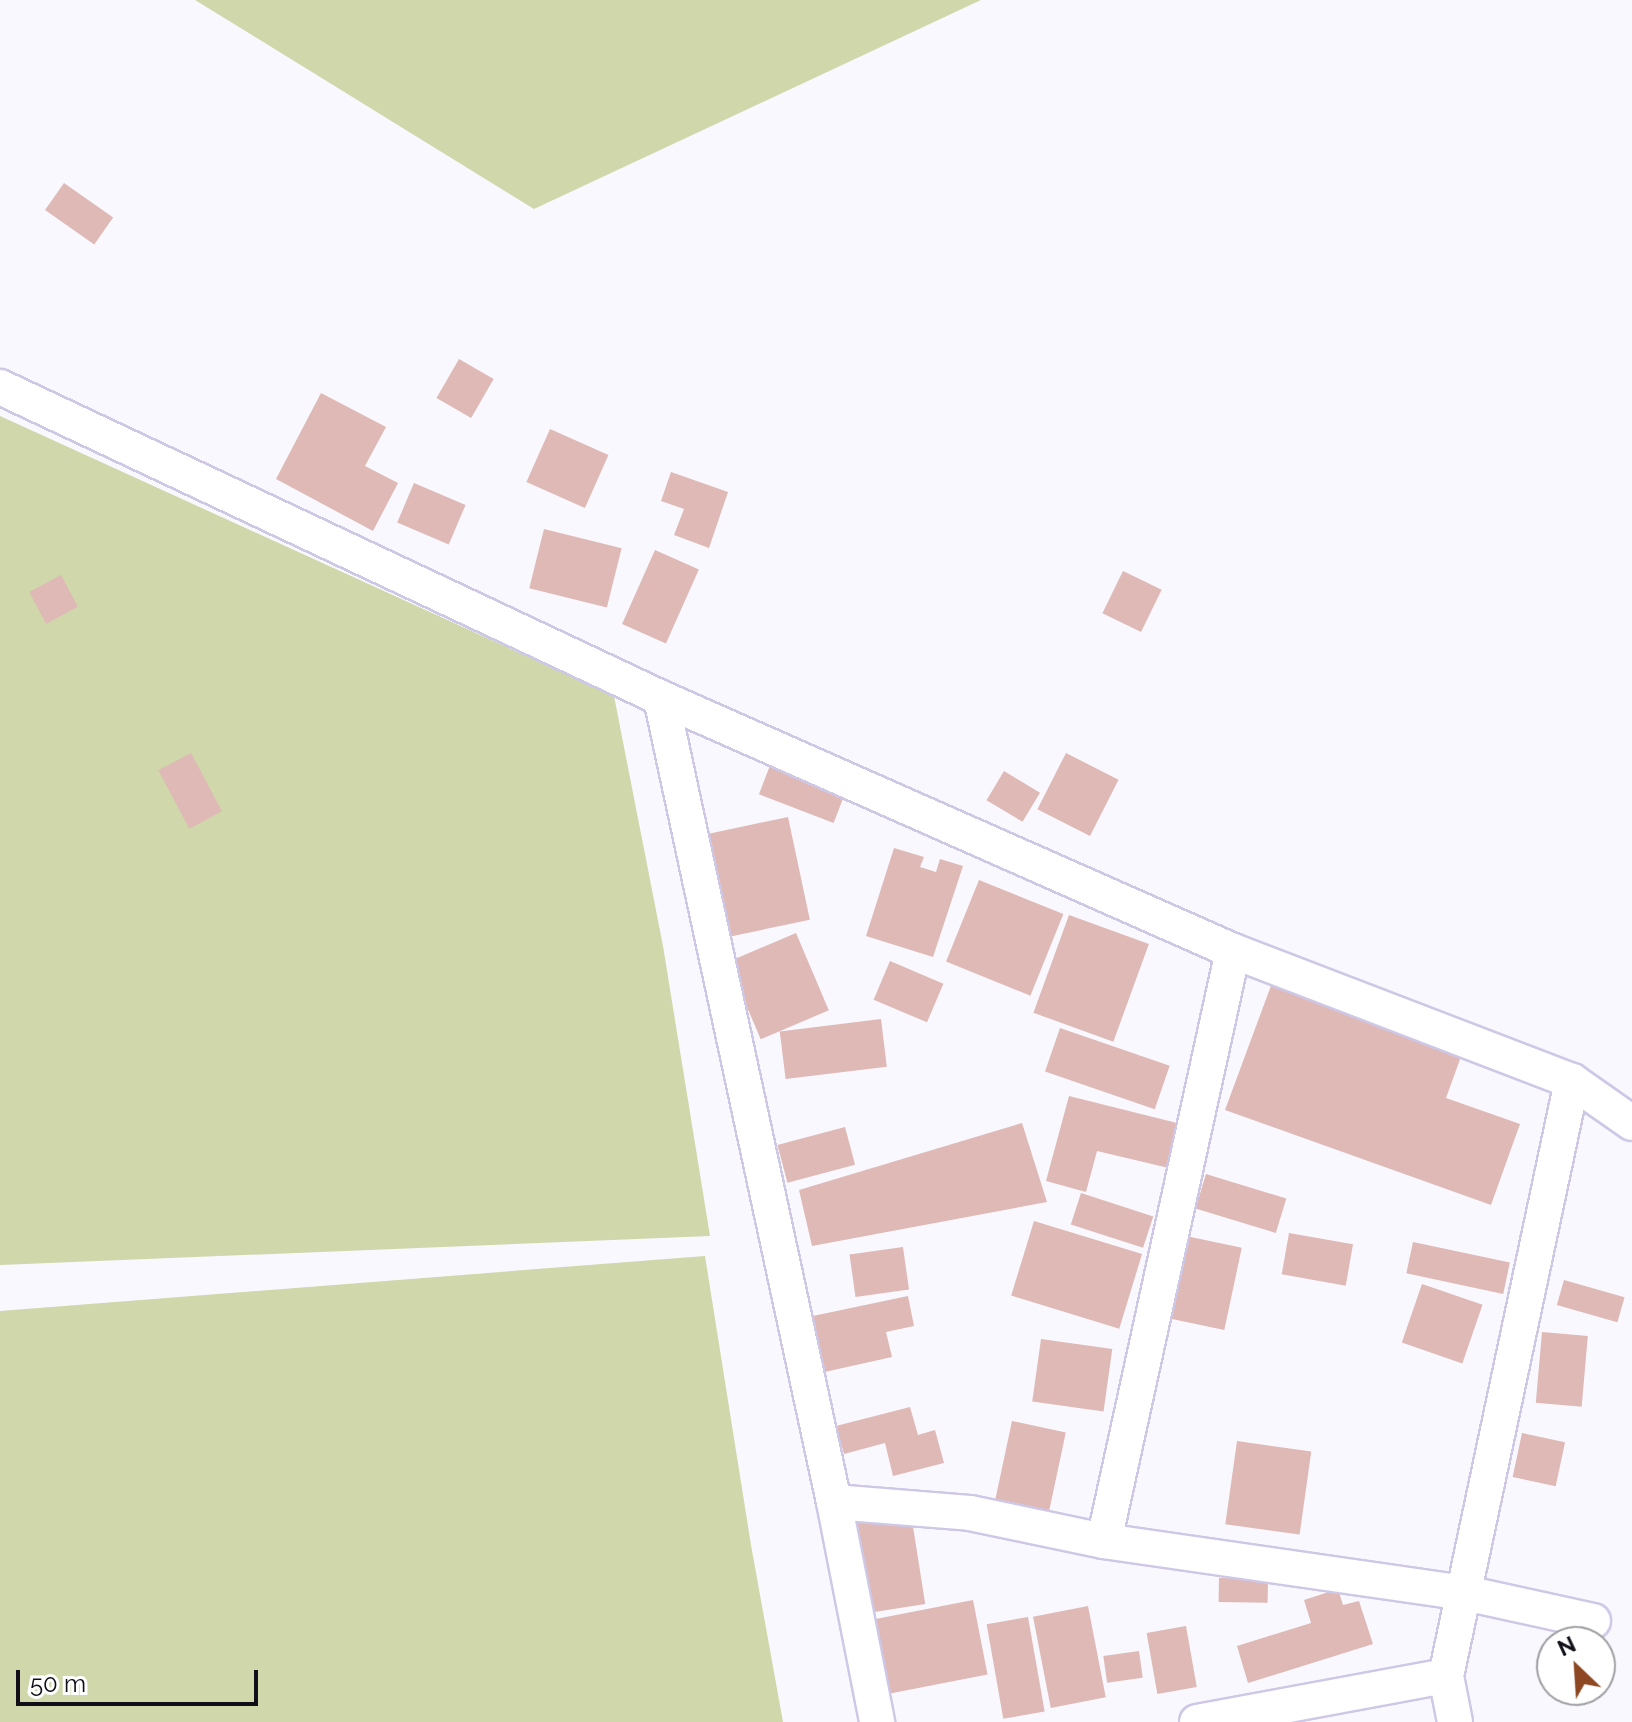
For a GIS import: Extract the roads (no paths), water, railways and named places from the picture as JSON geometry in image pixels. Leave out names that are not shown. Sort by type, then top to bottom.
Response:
[{"type":"street","points":[[0,387],[661,698],[1233,951],[1572,1081],[1632,1123]]},
{"type":"street","points":[[661,698],[834,1502],[877,1722]]},
{"type":"street","points":[[1104,1541],[1233,951]]},
{"type":"street","points":[[1455,1722],[1446,1676],[1572,1081]]},
{"type":"street","points":[[834,1502],[970,1513],[1104,1541],[1465,1593],[1593,1621]]},
{"type":"street","points":[[1197,1722],[1446,1676]]}]
